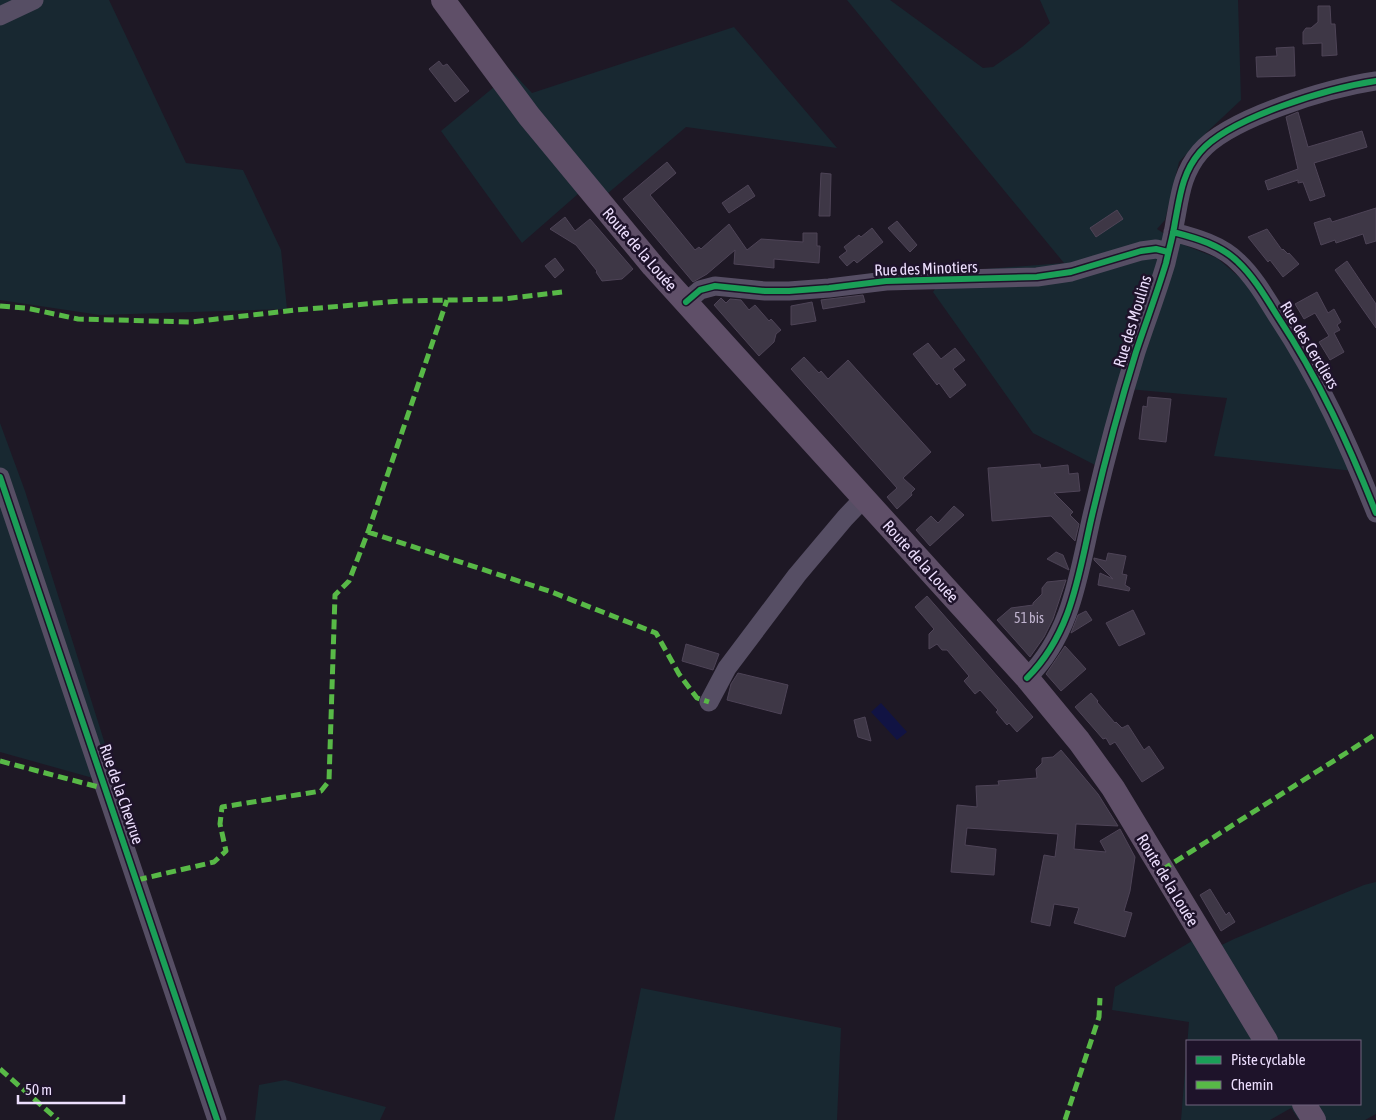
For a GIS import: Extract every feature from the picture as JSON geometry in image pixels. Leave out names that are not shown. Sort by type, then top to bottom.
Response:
[{"type":"main road","name":"Route de la Louée","points":[[425,0],[458,40],[529,116]]},
{"type":"main road","name":"Route de la Louée","points":[[443,0],[529,116],[653,266],[1027,678],[1079,742],[1113,788],[1265,1040]]},
{"type":"main road","points":[[1305,1105],[1314,1120]]},
{"type":"street","points":[[0,16],[34,0]]},
{"type":"street","name":"Rue des Moulins","points":[[1027,678],[1047,655],[1073,601],[1092,515],[1120,411],[1168,252],[1182,183],[1189,166],[1201,151],[1235,127],[1288,104],[1352,85],[1376,81]]},
{"type":"street","name":"Rue des Cercliers","points":[[1173,232],[1205,242],[1224,251],[1238,262],[1257,285],[1291,336],[1324,396],[1344,436],[1376,514]]},
{"type":"street","name":"Rue des Minotiers","points":[[686,302],[700,290],[715,286],[765,291],[789,291],[886,281],[1037,277],[1072,272],[1141,251],[1156,249],[1168,252]]},
{"type":"street","name":"Rue de la Chevrue","points":[[0,478],[217,1120]]},
{"type":"street","points":[[709,702],[727,668],[797,575],[844,518],[864,498]]},
{"type":"shaded area","points":[[0,0],[109,0],[186,163],[243,170],[281,250],[287,309],[100,315],[0,300]]},
{"type":"shaded area","points":[[847,0],[890,0],[983,68],[993,67],[1022,47],[1050,23],[1040,0],[1238,0],[1241,100],[1179,162],[1165,220],[1157,229],[1179,243],[1217,258],[1252,288],[1296,352],[1354,471],[1214,456],[1227,398],[1117,388],[1095,465],[1033,433],[933,292],[946,272],[1064,263]]},
{"type":"shaded area","points":[[734,27],[837,148],[686,127],[607,194],[594,180],[522,243],[441,131],[512,72],[532,93]]},
{"type":"shaded area","points":[[0,423],[25,491],[118,785],[0,752]]},
{"type":"shaded area","points":[[881,703],[907,732],[897,740],[871,712]]},
{"type":"shaded area","points":[[1376,882],[1376,1114],[1365,1120],[1299,1120],[1291,1108],[1270,1120],[1181,1120],[1186,1058],[1186,1105],[1361,1105],[1361,1040],[1187,1040],[1189,1022],[1112,1010],[1115,987],[1192,941],[1201,955],[1234,939],[1364,885]]},
{"type":"shaded area","points":[[641,988],[841,1028],[837,1120],[614,1120]]},
{"type":"shaded area","points":[[285,1080],[386,1107],[380,1120],[255,1120],[259,1085]]},
{"type":"building","points":[[1318,6],[1330,6],[1331,24],[1335,24],[1337,55],[1322,56],[1322,43],[1303,44],[1303,32],[1306,28],[1311,28],[1318,22]]},
{"type":"building","points":[[1294,47],[1295,76],[1257,77],[1256,57],[1277,56],[1276,48]]},
{"type":"building","points":[[439,61],[443,66],[447,64],[469,91],[455,102],[429,69]]},
{"type":"building","points":[[1298,112],[1308,147],[1362,131],[1367,147],[1314,163],[1325,196],[1310,201],[1303,182],[1298,183],[1298,180],[1268,190],[1265,181],[1298,169],[1286,117]]},
{"type":"building","points":[[667,162],[676,173],[650,195],[695,250],[699,247],[701,249],[729,224],[747,250],[761,239],[803,242],[803,233],[817,233],[817,246],[820,246],[819,263],[774,259],[774,268],[734,264],[735,250],[707,274],[693,282],[623,199]]},
{"type":"building","points":[[821,173],[831,174],[830,216],[819,216]]},
{"type":"building","points":[[748,185],[755,196],[729,213],[722,203]]},
{"type":"building","points":[[1376,208],[1376,241],[1366,244],[1363,234],[1336,243],[1335,240],[1321,245],[1314,223],[1330,218],[1332,222]]},
{"type":"building","points":[[1117,210],[1123,219],[1096,237],[1090,228]]},
{"type":"building","points":[[565,217],[575,231],[590,219],[633,269],[622,279],[602,281],[597,271],[576,245],[550,229]]},
{"type":"building","points":[[897,221],[917,245],[910,252],[888,228]]},
{"type":"building","points":[[872,228],[883,242],[857,263],[854,260],[847,266],[839,257],[847,251],[844,247],[859,235],[861,237]]},
{"type":"building","points":[[1267,229],[1282,250],[1289,253],[1299,264],[1283,277],[1248,237]]},
{"type":"building","points":[[555,258],[564,270],[555,278],[545,266]]},
{"type":"building","points":[[1347,261],[1376,304],[1376,328],[1335,270]]},
{"type":"building","points":[[1317,292],[1328,313],[1334,309],[1341,322],[1337,325],[1340,330],[1334,333],[1344,352],[1330,360],[1319,342],[1329,336],[1315,313],[1304,319],[1295,304]]},
{"type":"building","points":[[863,295],[865,302],[823,309],[821,300]]},
{"type":"building","points":[[721,298],[726,303],[730,299],[741,300],[749,310],[755,305],[769,321],[771,319],[781,330],[776,334],[774,342],[759,356],[714,305]]},
{"type":"building","points":[[812,302],[816,321],[791,325],[791,306]]},
{"type":"building","points":[[928,343],[941,359],[955,348],[965,360],[953,369],[966,385],[950,398],[939,383],[937,385],[913,354]]},
{"type":"building","points":[[804,357],[819,373],[821,371],[828,379],[848,360],[931,452],[903,478],[915,489],[911,493],[912,495],[897,509],[887,497],[897,488],[791,369]]},
{"type":"building","points":[[1148,397],[1171,399],[1166,442],[1139,439],[1143,406],[1147,407]]},
{"type":"building","points":[[1040,464],[1041,468],[1068,465],[1069,474],[1078,473],[1080,491],[1054,493],[1073,512],[1070,515],[1079,524],[1075,541],[1051,516],[992,521],[988,468]]},
{"type":"building","points":[[954,506],[964,515],[930,546],[916,530],[931,516],[938,523]]},
{"type":"building","points":[[1056,552],[1063,555],[1069,570],[1047,559]]},
{"type":"building","points":[[1108,553],[1126,556],[1122,574],[1127,575],[1125,585],[1130,588],[1129,591],[1098,585],[1100,573],[1113,579],[1094,560],[1094,558],[1106,561]]},
{"type":"building","points":[[1066,580],[1053,619],[1044,637],[1030,657],[997,620],[1011,608],[1033,605],[1042,594],[1042,588],[1047,582]]},
{"type":"building","points":[[927,596],[1033,717],[1017,732],[1009,723],[1007,725],[996,712],[998,710],[980,690],[975,694],[964,681],[969,676],[947,650],[942,650],[937,644],[929,649],[929,634],[934,629],[915,607]]},
{"type":"building","points":[[1133,610],[1145,634],[1119,646],[1106,623]]},
{"type":"building","points":[[1086,611],[1092,620],[1071,633],[1078,615]]},
{"type":"building","points":[[686,644],[719,654],[713,670],[682,661]]},
{"type":"building","points":[[1065,646],[1086,669],[1061,691],[1046,674]]},
{"type":"building","points":[[738,673],[788,685],[781,714],[727,700],[731,684]]},
{"type":"building","points":[[1091,693],[1115,723],[1122,728],[1128,725],[1144,750],[1149,746],[1164,768],[1142,782],[1115,742],[1110,745],[1106,738],[1103,739],[1075,707]]},
{"type":"building","points":[[865,717],[871,741],[858,737],[854,720]]},
{"type":"building","points":[[1061,750],[1098,794],[1118,826],[1076,824],[1074,849],[1106,852],[1100,841],[1120,829],[1135,857],[1130,891],[1124,911],[1132,913],[1125,937],[1074,923],[1079,908],[1054,904],[1050,926],[1031,922],[1044,855],[1055,857],[1058,834],[967,828],[965,845],[996,849],[994,875],[951,872],[957,805],[977,807],[976,786],[999,785],[998,781],[1037,778],[1036,769],[1042,763],[1042,758],[1053,757]]},
{"type":"building","points":[[1210,889],[1226,915],[1229,912],[1235,922],[1221,931],[1200,895]]},
{"type":"marked path","points":[[0,306],[26,308],[78,319],[191,322],[400,301],[503,299],[562,292]]},
{"type":"marked path","points":[[137,880],[214,862],[226,851],[220,824],[222,807],[321,791],[329,781],[335,595],[349,581],[368,532],[447,300]]},
{"type":"marked path","points":[[368,532],[549,591],[656,633],[679,674],[697,698],[709,702]]},
{"type":"marked path","points":[[1162,870],[1376,734]]},
{"type":"marked path","points":[[0,761],[106,789]]},
{"type":"marked path","points":[[1065,1120],[1099,1017],[1100,998]]},
{"type":"marked path","points":[[0,1069],[58,1120]]},
{"type":"cycle path","points":[[1027,678],[1054,643],[1071,604],[1118,415],[1136,352],[1166,263],[1178,203],[1189,168],[1200,152],[1214,139],[1257,116],[1308,97],[1376,81]]},
{"type":"cycle path","points":[[1173,232],[1199,240],[1224,251],[1238,262],[1255,281],[1293,340],[1320,388],[1344,437],[1376,513]]},
{"type":"cycle path","points":[[686,302],[700,290],[715,286],[765,291],[789,291],[886,281],[1037,277],[1071,272],[1141,251],[1156,249],[1168,252]]},
{"type":"cycle path","points":[[0,477],[217,1120]]}]
